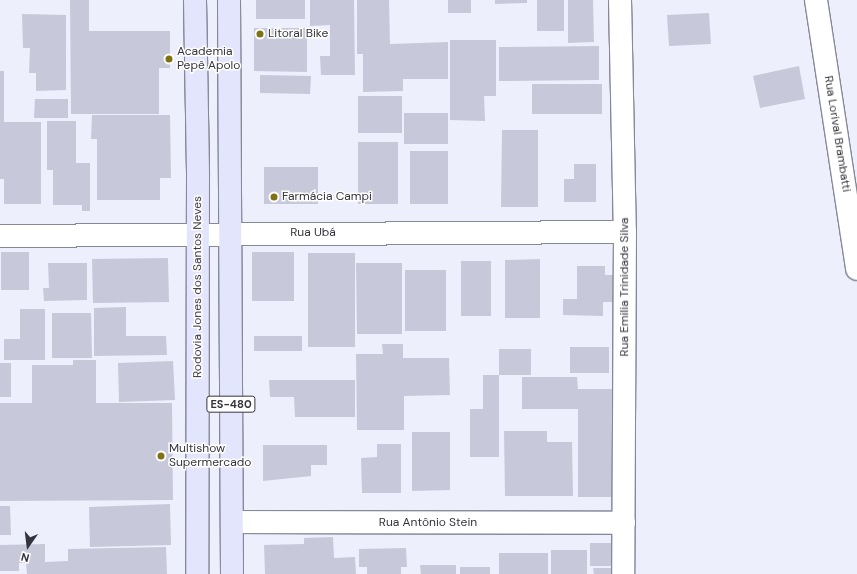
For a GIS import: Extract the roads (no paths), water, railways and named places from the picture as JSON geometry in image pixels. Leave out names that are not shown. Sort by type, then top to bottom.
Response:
[{"type":"main road","name":"Rodovia Jones dos Santos Neves","points":[[195,0],[198,234],[197,574]]},
{"type":"main road","name":"ES-480","points":[[229,0],[232,574]]},
{"type":"street","name":"Rua Emilia Trinidade Silva","points":[[620,0],[625,232],[623,574]]},
{"type":"street","name":"Rua Lorival Brambatti","points":[[816,0],[853,212],[857,269]]},
{"type":"street","name":"Rua Ubá","points":[[0,236],[625,232]]},
{"type":"street","name":"Rua Antônio Stein","points":[[232,522],[624,523]]},
{"type":"place","name":"Litoral Bike","points":[[260,34]]},
{"type":"place","name":"Academia Pepê Apolo","points":[[169,59]]},
{"type":"place","name":"Farmácia Campi","points":[[274,197]]},
{"type":"place","name":"Multishow Supermercado","points":[[161,456]]}]
